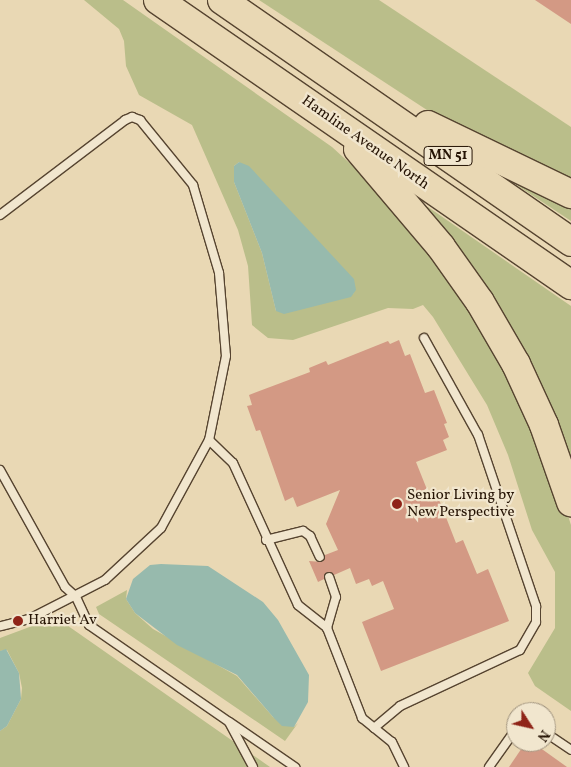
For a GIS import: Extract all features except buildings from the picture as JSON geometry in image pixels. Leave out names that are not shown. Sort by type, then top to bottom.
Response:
[{"type":"highway","name":"Hamline Avenue North","points":[[158,0],[571,285]]},
{"type":"highway","name":"MN 51","points":[[222,0],[571,242]]},
{"type":"highway","points":[[326,71],[513,168],[571,194]]},
{"type":"highway","points":[[338,124],[441,247],[480,302],[516,364],[544,425],[571,502]]},
{"type":"lane","points":[[0,215],[125,120],[132,117],[146,124],[194,185],[219,273],[226,356],[209,440],[161,528],[105,580],[76,597],[28,619],[0,626]]},
{"type":"lane","points":[[374,728],[400,706],[520,650],[536,622],[536,606],[531,588],[478,435],[424,338]]},
{"type":"lane","points":[[209,440],[234,463],[266,540],[298,604],[327,628],[362,718],[392,742],[404,767]]},
{"type":"lane","points":[[0,470],[65,586],[76,597],[89,625],[295,767]]},
{"type":"lane","points":[[266,540],[303,531],[310,536],[320,557]]},
{"type":"lane","points":[[327,628],[336,597],[329,577]]},
{"type":"lane","points":[[229,722],[253,767]]},
{"type":"lane","points":[[556,740],[571,750]]},
{"type":"lane","points":[[489,767],[506,743]]},
{"type":"green space","points":[[84,0],[123,0],[332,147],[377,188],[463,288],[548,454],[571,525],[571,711],[535,686],[528,673],[555,628],[555,572],[532,530],[508,455],[487,405],[433,317],[423,305],[413,309],[388,308],[293,340],[268,338],[252,325],[248,266],[238,230],[192,125],[139,95],[126,66],[124,41],[119,29]],"holes":[[[239,162],[354,293],[276,311],[262,253],[234,182],[234,166]]]},
{"type":"green space","points":[[259,0],[379,0],[571,127],[571,184],[430,112]]},
{"type":"green space","points":[[503,176],[571,199],[571,221]]},
{"type":"green space","points":[[428,207],[571,306],[571,474],[423,211]]},
{"type":"green space","points":[[127,590],[126,599],[135,613],[153,629],[237,676],[273,717],[294,727],[298,723],[285,741],[99,614],[96,607]]},
{"type":"green space","points":[[51,619],[61,621],[270,767],[0,767],[0,731],[7,726],[21,699],[22,688],[19,673],[7,650],[0,651],[0,638]]},
{"type":"shaded area","points":[[239,162],[249,166],[354,279],[356,290],[351,297],[284,314],[276,311],[262,253],[234,182],[234,166]]},
{"type":"shaded area","points":[[150,565],[208,566],[263,602],[278,620],[309,675],[308,702],[294,727],[282,726],[237,675],[177,645],[135,613],[126,599],[133,579]]},
{"type":"shaded area","points":[[6,649],[19,673],[21,699],[7,726],[0,731],[0,651]]},
{"type":"place","name":"Senior Living by New Perspective","points":[[397,504]]},
{"type":"place","name":"Harriet Av","points":[[18,621]]}]
